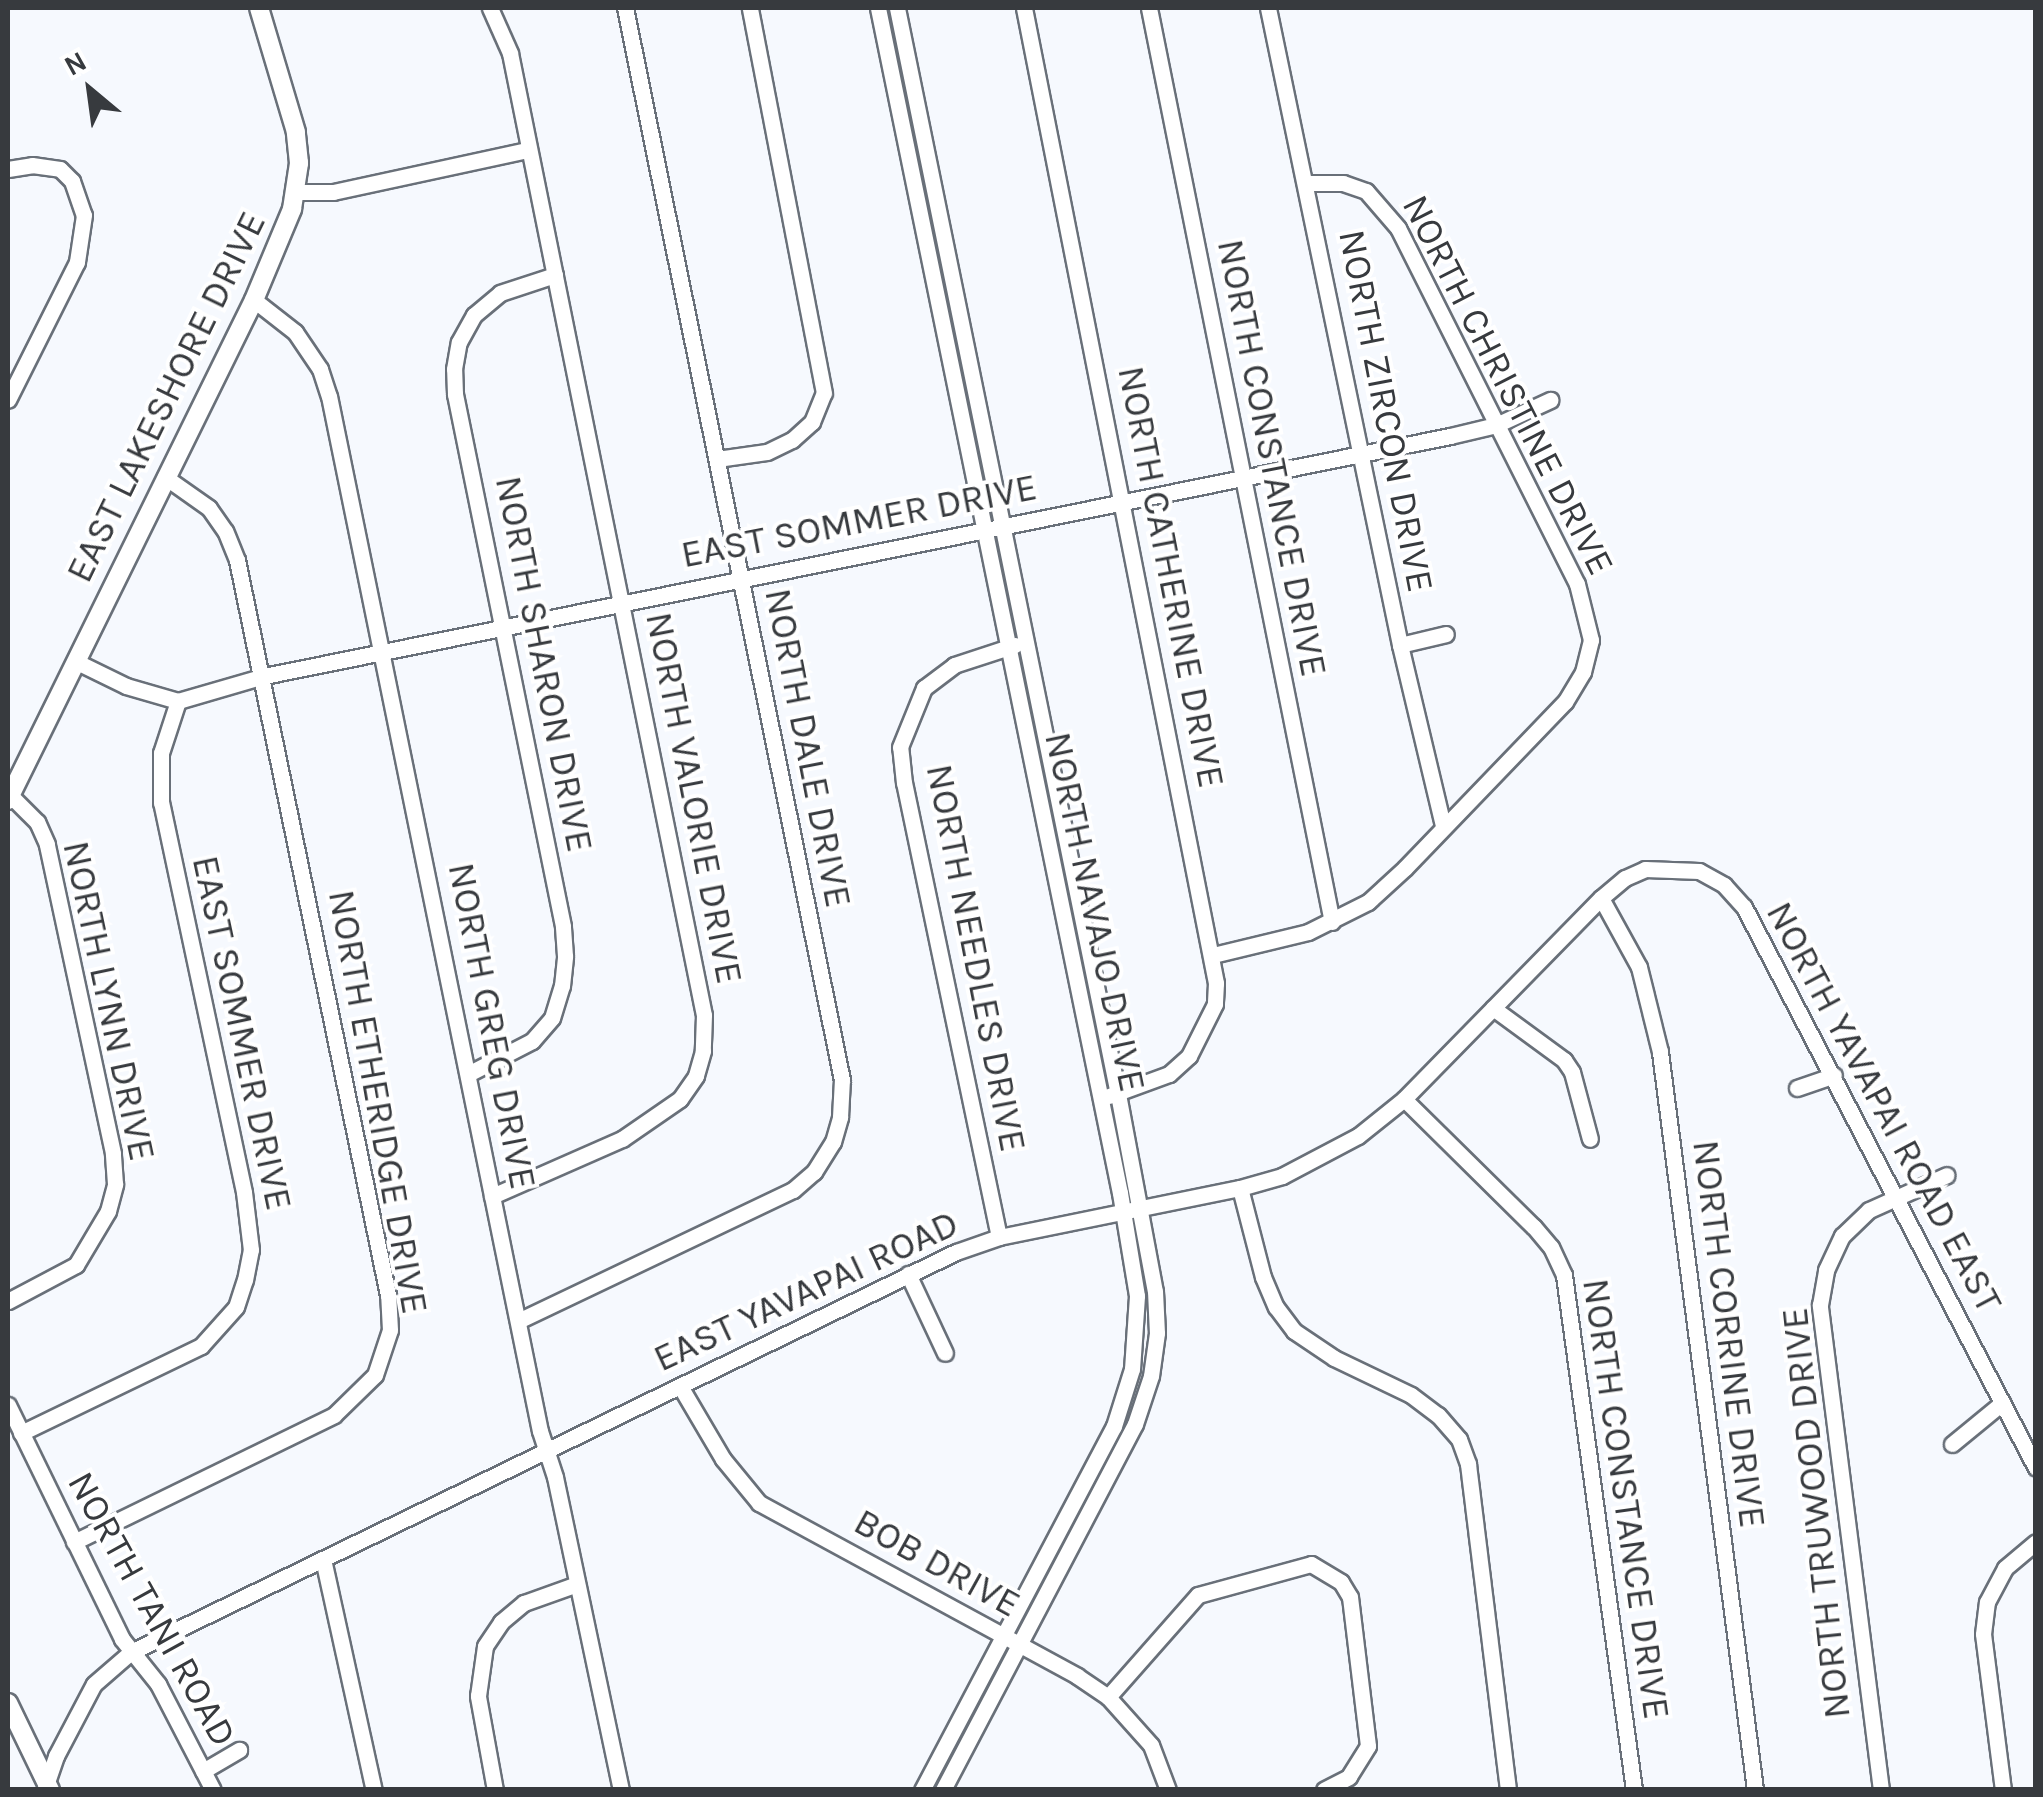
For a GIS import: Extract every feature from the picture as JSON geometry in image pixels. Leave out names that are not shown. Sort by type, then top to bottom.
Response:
[{"type":"main road","name":"EAST LAKESHORE DRIVE","points":[[9,797],[254,300],[297,192],[296,132],[258,8]]},
{"type":"main road","points":[[8,1703],[47,1787]]},
{"type":"street","name":"NORTH VALORIE DRIVE","points":[[490,8],[510,53],[704,1015],[703,1050],[696,1076],[680,1099],[654,1120],[492,1196]]},
{"type":"street","name":"NORTH DALE DRIVE","points":[[518,1321],[792,1190],[814,1172],[833,1142],[840,1116],[842,1080],[624,8]]},
{"type":"street","points":[[717,459],[768,452],[792,440],[812,422],[824,392],[750,8]]},
{"type":"street","name":"NORTH NAVAJO DRIVE","points":[[878,8],[1124,1213],[1136,1296],[1136,1333],[1124,1401],[922,1790]]},
{"type":"street","name":"NORTH NAVAJO DRIVE","points":[[898,8],[1141,1210],[1157,1333],[1142,1406],[1119,1458],[942,1790]]},
{"type":"street","name":"NORTH CATHERINE DRIVE","points":[[1024,8],[1214,955],[1215,1004],[1190,1056],[1169,1074],[1100,1098]]},
{"type":"street","name":"NORTH CONSTANCE DRIVE","points":[[1148,8],[1332,922]]},
{"type":"street","name":"NORTH ZIRCON DRIVE","points":[[1268,8],[1400,645],[1443,826]]},
{"type":"street","points":[[297,192],[333,192],[527,150]]},
{"type":"street","points":[[8,169],[32,164],[60,169],[72,181],[84,215],[77,262],[8,400]]},
{"type":"street","name":"NORTH CHRISTINE DRIVE","points":[[1214,955],[1332,922],[1368,902],[1565,702],[1584,672],[1591,640],[1577,584],[1384,206],[1366,191],[1343,183],[1307,183]]},
{"type":"street","name":"NORTH SHARON DRIVE","points":[[468,1074],[532,1042],[552,1018],[562,986],[565,956],[563,926],[454,369],[459,342],[474,315],[500,293],[555,274]]},
{"type":"street","name":"NORTH GREG DRIVE","points":[[254,300],[295,332],[320,368],[384,652],[518,1321],[621,1790]]},
{"type":"street","name":"EAST SOMMER DRIVE","points":[[21,1434],[201,1346],[222,1328],[236,1307],[245,1280],[251,1250],[244,1192],[161,802],[161,753],[178,701],[264,676],[1496,425],[1550,400]]},
{"type":"street","name":"NORTH ETHERIDGE DRIVE","points":[[74,1542],[334,1415],[375,1375],[390,1330],[388,1295],[264,676],[237,560],[225,531],[191,491],[166,477]]},
{"type":"street","points":[[1400,645],[1446,634]]},
{"type":"street","name":"NORTH NEEDLES DRIVE","points":[[1000,1237],[904,783],[900,747],[924,688],[954,665],[1026,643]]},
{"type":"street","points":[[75,660],[126,686],[178,701]]},
{"type":"street","name":"NORTH LYNN DRIVE","points":[[8,1301],[76,1264],[108,1211],[115,1184],[112,1153],[47,844],[36,822],[9,797]]},
{"type":"street","name":"EAST YAVAPAI ROAD","points":[[47,1787],[56,1756],[94,1684],[132,1652],[908,1274],[1000,1237],[1240,1188],[1319,1158],[1358,1136],[1404,1099],[1625,878],[1645,869],[1669,866]]},
{"type":"street","name":"NORTH YAVAPAI ROAD EAST","points":[[1669,866],[1699,871],[1724,884],[1744,907],[2036,1468]]},
{"type":"street","name":"NORTH CORRINE DRIVE","points":[[1602,898],[1639,967],[1657,1036],[1755,1790]]},
{"type":"street","points":[[1493,1008],[1548,1045],[1572,1072],[1590,1138]]},
{"type":"street","points":[[1797,1088],[1834,1075]]},
{"type":"street","name":"NORTH CONSTANCE DRIVE","points":[[1404,1099],[1534,1228],[1551,1247],[1564,1275],[1634,1790]]},
{"type":"street","name":"NORTH TRUWOOD DRIVE","points":[[1881,1790],[1820,1305],[1826,1270],[1842,1236],[1870,1210],[1946,1175]]},
{"type":"street","points":[[1240,1188],[1263,1277],[1276,1308],[1294,1331],[1334,1358],[1411,1395],[1438,1415],[1458,1439],[1468,1464],[1508,1790]]},
{"type":"street","points":[[908,1274],[946,1354]]},
{"type":"street","name":"BOB DRIVE","points":[[680,1386],[723,1459],[759,1502],[1108,1697],[1151,1744],[1168,1790]]},
{"type":"street","points":[[1952,1444],[2002,1403]]},
{"type":"street","name":"NORTH TANI ROAD","points":[[8,1405],[132,1652],[158,1684],[213,1790]]},
{"type":"street","points":[[1102,1449],[1119,1458]]},
{"type":"street","points":[[2003,1790],[1982,1634],[1984,1618],[1987,1602],[2004,1568],[2036,1542]]},
{"type":"street","points":[[324,1559],[374,1790]]},
{"type":"street","points":[[1108,1697],[1198,1595],[1312,1564],[1341,1582],[1350,1597],[1368,1746],[1361,1763],[1348,1777],[1324,1790]]},
{"type":"street","points":[[495,1790],[478,1696],[485,1646],[501,1622],[524,1604],[577,1584]]},
{"type":"street","points":[[203,1770],[239,1750]]}]
